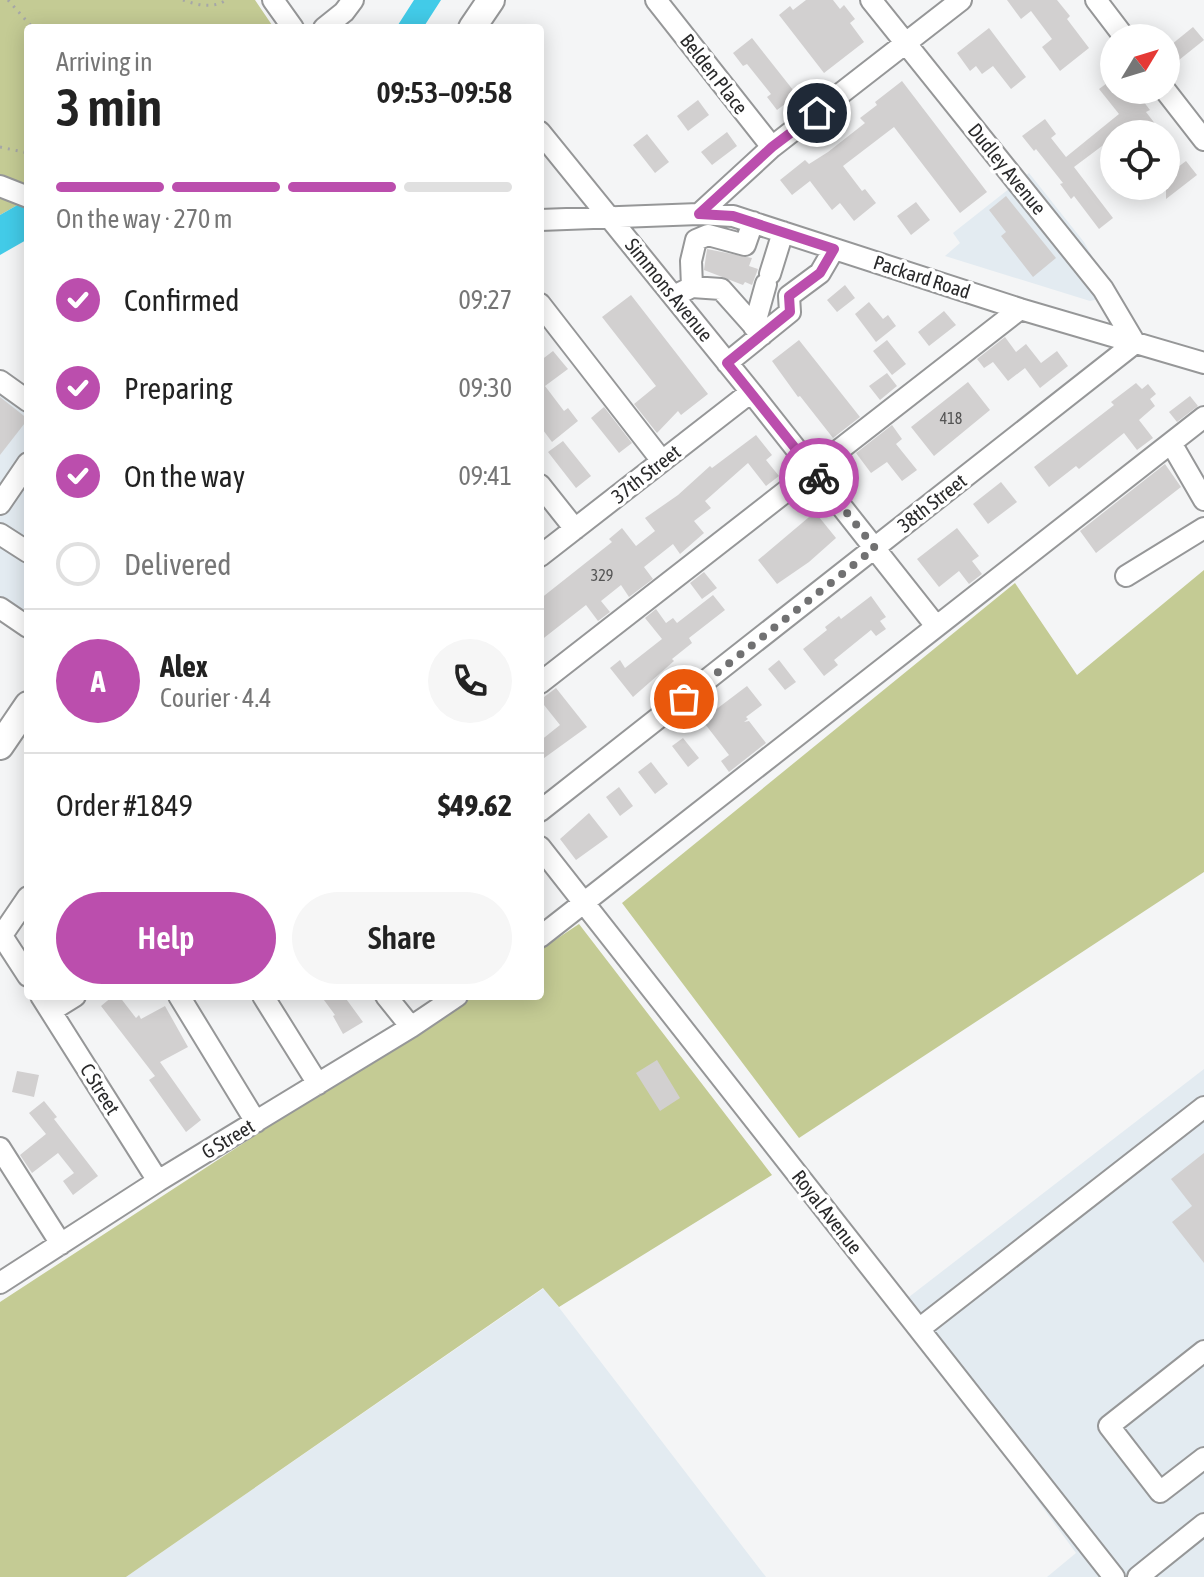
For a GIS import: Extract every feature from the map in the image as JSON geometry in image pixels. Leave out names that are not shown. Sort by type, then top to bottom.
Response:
[{"type":"main road","points":[[475,24],[491,0]]},
{"type":"main road","points":[[0,746],[24,711]]},
{"type":"street","points":[[273,0],[290,24]]},
{"type":"street","points":[[329,24],[353,0]]},
{"type":"street","name":"Belden Place","points":[[656,0],[772,147]]},
{"type":"street","name":"Dudley Avenue","points":[[871,0],[1103,289],[1135,343]]},
{"type":"street","points":[[699,214],[772,147],[961,0]]},
{"type":"street","points":[[1096,0],[1114,24]]},
{"type":"street","points":[[1176,104],[1204,140]]},
{"type":"street","name":"Simmons Avenue","points":[[544,137],[610,217],[683,292],[727,363],[936,626]]},
{"type":"street","points":[[0,186],[24,195]]},
{"type":"street","name":"Packard Road","points":[[544,220],[699,214],[733,216],[1020,309],[1204,363]]},
{"type":"street","points":[[753,222],[745,245],[708,235],[696,240],[683,292],[721,289],[758,331]]},
{"type":"street","points":[[758,331],[768,279],[783,232]]},
{"type":"street","points":[[727,363],[758,331],[790,312],[789,296],[820,273],[834,249]]},
{"type":"street","points":[[544,309],[662,461]]},
{"type":"street","points":[[544,680],[1020,309]]},
{"type":"street","name":"38th Street","points":[[544,808],[1135,343]]},
{"type":"street","points":[[0,381],[24,398]]},
{"type":"street","name":"37th Street","points":[[544,553],[751,392]]},
{"type":"street","points":[[544,934],[1204,417]]},
{"type":"street","points":[[1171,443],[1204,500]]},
{"type":"street","points":[[0,504],[24,469]]},
{"type":"street","points":[[544,490],[575,529]]},
{"type":"street","points":[[1126,576],[1204,528]]},
{"type":"street","points":[[0,534],[24,549]]},
{"type":"street","points":[[0,608],[24,624]]},
{"type":"street","name":"Royal Avenue","points":[[544,852],[1114,1577]]},
{"type":"street","points":[[24,903],[1,936],[24,970]]},
{"type":"street","points":[[181,1000],[256,1122]]},
{"type":"street","points":[[266,1000],[318,1084]]},
{"type":"street","points":[[389,1000],[411,1027]]},
{"type":"street","name":"G Street","points":[[0,1283],[158,1181],[451,1000]]},
{"type":"street","name":"C Street","points":[[46,1004],[158,1181]]},
{"type":"street","points":[[919,1329],[1204,1107]]},
{"type":"street","points":[[0,1148],[61,1244]]},
{"type":"street","points":[[1204,1351],[1109,1426],[1160,1492],[1204,1458]]},
{"type":"street","points":[[1138,1577],[1204,1524]]},
{"type":"path","points":[[8,0],[29,24]]},
{"type":"path","points":[[183,0],[198,5],[220,5],[226,0]]},
{"type":"path","points":[[0,147],[24,152]]},
{"type":"shaded area","points":[[1029,173],[1084,242],[1100,270],[1104,283],[1095,300],[945,256],[960,243],[953,233]]},
{"type":"shaded area","points":[[0,369],[24,385],[24,638],[0,622]]},
{"type":"shaded area","points":[[1204,1069],[1204,1577],[1047,1577],[1076,1553],[896,1307]]},
{"type":"shaded area","points":[[544,1288],[766,1577],[126,1577]]},
{"type":"green space","points":[[0,0],[255,0],[271,24],[24,24],[24,201],[0,215]]},
{"type":"green space","points":[[1204,570],[1204,872],[799,1138],[622,903],[1015,583],[1077,675]]},
{"type":"green space","points":[[579,924],[772,1175],[559,1307],[543,1288],[126,1577],[0,1577],[0,1302],[463,1000],[544,1000],[544,947]]},
{"type":"water","points":[[414,0],[441,0],[426,24],[399,24]]},
{"type":"water","points":[[24,201],[24,241],[0,255],[0,215]]},
{"type":"building","points":[[806,0],[833,0],[840,9],[844,5],[855,19],[850,23],[864,42],[824,73],[779,15],[790,6],[793,10]]},
{"type":"building","points":[[1007,0],[1057,0],[1089,48],[1060,71],[1042,47],[1052,39],[1031,11],[1021,19]]},
{"type":"building","points":[[1193,27],[1204,40],[1180,59],[1180,38]]},
{"type":"building","points":[[989,28],[1026,77],[1011,89],[993,66],[982,74],[976,66],[970,71],[957,53]]},
{"type":"building","points":[[752,38],[797,95],[777,110],[767,97],[771,94],[747,64],[743,66],[733,53]]},
{"type":"building","points":[[902,81],[987,192],[960,213],[894,127],[843,166],[862,191],[865,189],[876,203],[854,221],[840,203],[832,210],[810,181],[792,195],[780,180],[805,160],[809,164],[828,152],[865,123],[860,118]]},
{"type":"building","points":[[698,100],[709,115],[688,131],[677,116]]},
{"type":"building","points":[[1111,104],[1145,104],[1150,110],[1146,112],[1152,120],[1112,120],[1119,114]]},
{"type":"building","points":[[1045,119],[1056,134],[1051,138],[1066,157],[1100,129],[1100,148],[1074,167],[1113,218],[1099,229],[1074,196],[1071,199],[1060,184],[1063,183],[1036,149],[1034,151],[1022,136]]},
{"type":"building","points":[[727,132],[737,146],[712,165],[701,152]]},
{"type":"building","points":[[647,134],[669,162],[655,173],[633,145]]},
{"type":"building","points":[[1186,161],[1197,175],[1180,188],[1180,166]]},
{"type":"building","points":[[1006,196],[1056,258],[1033,277],[1001,236],[1006,232],[989,210]]},
{"type":"building","points":[[916,202],[930,220],[911,235],[897,216]]},
{"type":"building","points":[[707,249],[752,258],[749,266],[758,269],[752,285],[745,282],[743,285],[704,270]]},
{"type":"building","points":[[845,285],[855,298],[837,312],[827,300]]},
{"type":"building","points":[[631,295],[708,394],[681,415],[678,411],[657,433],[634,404],[656,386],[602,317]]},
{"type":"building","points":[[869,302],[883,319],[888,315],[896,326],[876,342],[855,314]]},
{"type":"building","points":[[944,311],[956,325],[929,346],[918,332]]},
{"type":"building","points":[[1005,337],[1016,352],[1026,344],[1041,363],[1057,351],[1068,366],[1040,388],[1025,368],[1008,381],[993,362],[984,368],[977,359]]},
{"type":"building","points":[[799,340],[860,417],[833,438],[772,361]]},
{"type":"building","points":[[887,340],[906,364],[892,375],[873,351]]},
{"type":"building","points":[[553,351],[568,369],[545,386],[564,411],[568,408],[578,421],[552,442],[544,431],[544,358]]},
{"type":"building","points":[[887,373],[897,386],[880,400],[869,386]]},
{"type":"building","points":[[968,382],[990,410],[934,456],[911,427]]},
{"type":"building","points":[[1136,383],[1142,389],[1148,384],[1156,394],[1150,399],[1155,406],[1139,420],[1153,438],[1137,450],[1124,433],[1079,469],[1076,466],[1049,487],[1034,467],[1114,405],[1111,402]]},
{"type":"building","points":[[1190,396],[1198,406],[1177,422],[1169,412]]},
{"type":"building","points":[[0,397],[24,416],[24,424],[0,455]]},
{"type":"building","points":[[604,407],[632,443],[619,453],[591,418]]},
{"type":"building","points":[[892,425],[902,439],[896,444],[917,470],[902,481],[887,462],[871,473],[856,453]]},
{"type":"building","points":[[756,435],[772,455],[766,460],[779,476],[766,486],[748,463],[705,501],[711,508],[694,521],[704,533],[680,554],[673,544],[644,567],[653,579],[629,597],[621,585],[601,601],[610,612],[598,621],[586,605],[544,638],[544,596],[612,542],[609,539],[622,528],[636,546],[655,531],[645,518],[678,495],[710,466],[712,468]]},
{"type":"building","points":[[563,441],[591,476],[576,488],[548,452]]},
{"type":"building","points":[[1165,464],[1181,487],[1096,553],[1080,531]]},
{"type":"building","points":[[1001,482],[1017,502],[988,524],[973,504]]},
{"type":"building","points":[[815,512],[836,538],[777,584],[758,560]]},
{"type":"building","points":[[957,528],[979,556],[972,561],[982,574],[969,584],[959,571],[939,587],[917,559]]},
{"type":"building","points":[[704,572],[717,588],[702,599],[690,583]]},
{"type":"building","points":[[713,595],[725,610],[689,638],[692,643],[633,697],[610,668],[620,660],[625,668],[662,639],[645,618],[656,609],[666,623],[673,618],[677,623]]},
{"type":"building","points":[[871,596],[886,617],[880,621],[886,629],[876,636],[871,630],[834,660],[838,665],[824,676],[803,649],[839,616],[841,619]]},
{"type":"building","points":[[779,660],[796,682],[785,690],[768,669]]},
{"type":"building","points":[[747,686],[762,705],[744,722],[749,721],[766,743],[729,772],[721,761],[729,755],[702,720]]},
{"type":"building","points":[[556,688],[587,727],[544,758],[544,738],[560,725],[544,705],[544,697]]},
{"type":"building","points":[[683,738],[699,758],[688,767],[672,746]]},
{"type":"building","points":[[651,762],[668,784],[655,794],[638,772]]},
{"type":"building","points":[[619,787],[633,806],[620,816],[606,797]]},
{"type":"building","points":[[589,813],[608,837],[576,860],[560,839]]},
{"type":"building","points":[[108,1000],[122,1000],[136,1018],[139,1015],[141,1019],[165,1006],[188,1047],[160,1062],[201,1120],[186,1132],[149,1080],[155,1076],[101,1006]]},
{"type":"building","points":[[324,1000],[347,1000],[363,1022],[343,1034]]},
{"type":"building","points":[[657,1060],[680,1098],[660,1111],[636,1073]]},
{"type":"building","points":[[17,1071],[39,1075],[34,1097],[12,1092]]},
{"type":"building","points":[[44,1101],[57,1117],[54,1119],[98,1176],[73,1195],[63,1181],[74,1173],[58,1153],[32,1173],[20,1155],[46,1134],[29,1113]]},
{"type":"building","points":[[1204,1153],[1204,1263],[1172,1222],[1192,1206],[1171,1179]]},
{"type":"way so far","points":[[684,699],[875,548],[819,478]]},
{"type":"route","points":[[817,113],[772,147],[699,214],[733,216],[834,249],[820,273],[789,296],[790,312],[727,363],[819,478]]}]
